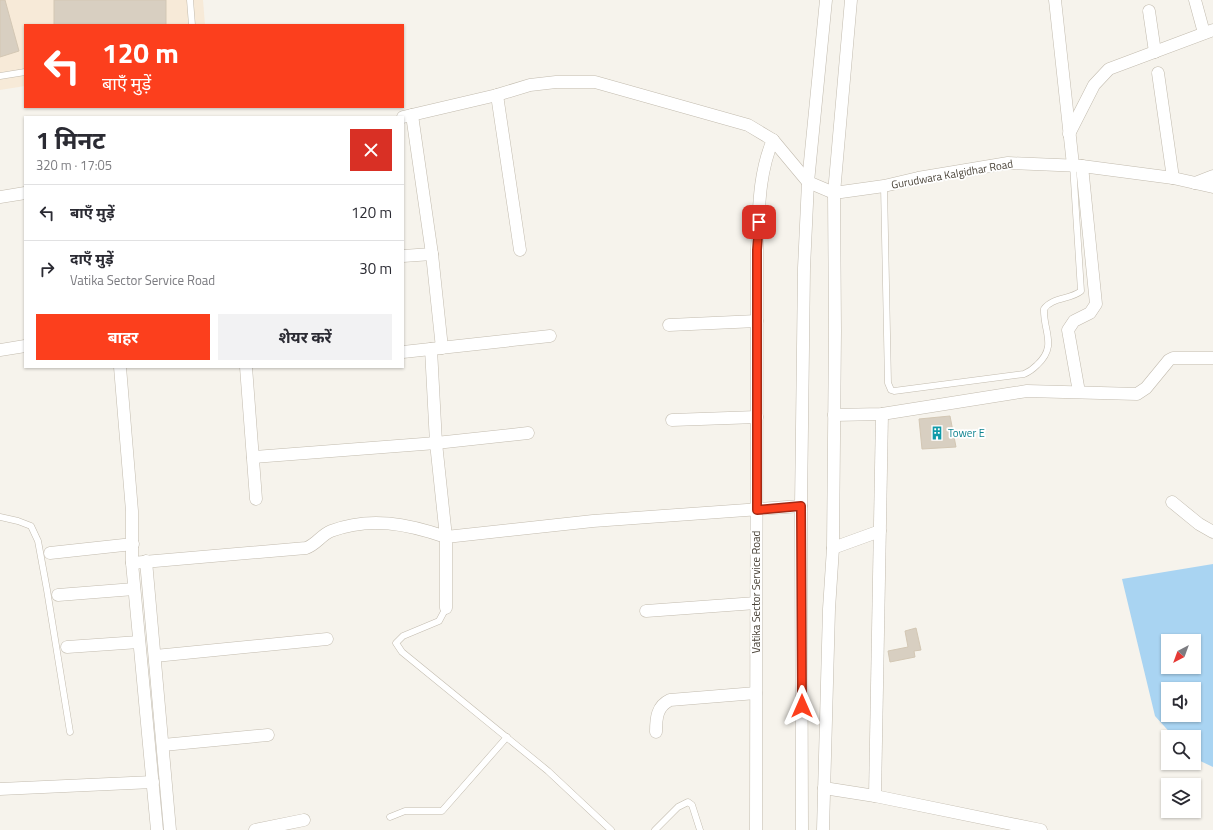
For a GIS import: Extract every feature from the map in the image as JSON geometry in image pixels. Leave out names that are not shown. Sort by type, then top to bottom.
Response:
[{"type":"street","points":[[802,830],[801,506],[804,268],[808,182],[826,0]]},
{"type":"street","points":[[824,830],[829,609],[833,548],[834,193],[851,0]]},
{"type":"street","points":[[1055,0],[1069,134],[1077,165],[1096,304],[1090,313],[1074,321],[1068,330],[1079,392]]},
{"type":"street","points":[[1069,134],[1094,85],[1109,69],[1208,32],[1195,0]]},
{"type":"street","points":[[1149,11],[1155,52]]},
{"type":"street","points":[[1158,73],[1173,178]]},
{"type":"street","points":[[446,608],[446,537],[436,443],[436,348],[432,254],[408,116],[536,84],[556,82],[595,82],[748,125],[773,140],[808,182],[834,193]]},
{"type":"street","points":[[496,95],[520,250]]},
{"type":"street","name":"Vatika Sector Service Road","points":[[756,830],[757,250],[765,157],[773,140]]},
{"type":"street","name":"Gurudwara Kalgidhar Road","points":[[834,193],[884,186],[918,178],[1008,163],[1077,165],[1173,178],[1213,187]]},
{"type":"street","points":[[1195,183],[1213,176]]},
{"type":"street","points":[[0,197],[24,193]]},
{"type":"street","points":[[404,256],[432,254]]},
{"type":"street","points":[[669,325],[757,321]]},
{"type":"street","points":[[404,352],[550,336]]},
{"type":"street","points":[[0,350],[24,346]]},
{"type":"street","points":[[834,415],[882,414],[1027,390],[1137,394],[1146,388],[1169,360],[1173,358],[1213,358]]},
{"type":"street","points":[[120,368],[133,544],[132,563],[134,589],[157,830]]},
{"type":"street","points":[[246,368],[256,499]]},
{"type":"street","points":[[875,796],[882,414]]},
{"type":"street","points":[[672,420],[757,417]]},
{"type":"street","points":[[253,457],[436,443],[528,433]]},
{"type":"street","points":[[1172,502],[1204,527],[1213,532]]},
{"type":"street","points":[[132,563],[306,548],[315,543],[328,532],[364,523],[398,524],[446,537],[593,521],[801,506]]},
{"type":"street","points":[[833,548],[880,531]]},
{"type":"street","points":[[50,553],[133,544]]},
{"type":"street","points":[[146,561],[170,830]]},
{"type":"street","points":[[58,596],[134,589]]},
{"type":"street","points":[[646,611],[756,603]]},
{"type":"street","points":[[155,656],[328,639]]},
{"type":"street","points":[[67,647],[139,642]]},
{"type":"street","points":[[656,732],[657,713],[665,702],[670,700],[756,693]]},
{"type":"street","points":[[163,745],[268,735]]},
{"type":"street","points":[[0,790],[153,782]]},
{"type":"street","points":[[824,788],[875,796],[1042,830]]},
{"type":"street","points":[[255,830],[304,820]]},
{"type":"lane","points":[[190,0],[192,24]]},
{"type":"lane","points":[[0,76],[24,72]]},
{"type":"lane","points":[[884,186],[888,383],[891,390],[894,391],[1024,374],[1040,362],[1048,349],[1049,340],[1044,309],[1052,302],[1076,295],[1080,291],[1081,276],[1077,165]]},
{"type":"lane","points":[[0,518],[18,521],[31,526],[38,542],[56,637],[70,732]]},
{"type":"lane","points":[[446,608],[439,620],[403,636],[396,643],[402,652],[548,771],[611,830]]},
{"type":"lane","points":[[390,818],[404,811],[442,811],[507,737]]},
{"type":"lane","points":[[655,830],[678,807],[688,802],[692,805],[695,811],[700,830]]},
{"type":"shaded area","points":[[0,0],[203,0],[205,24],[24,24],[24,86],[0,90]]},
{"type":"water","points":[[1213,564],[1213,767],[1201,761],[1201,730],[1168,730],[1155,716],[1122,579]]},
{"type":"building","points":[[0,0],[5,0],[19,51],[0,57]]},
{"type":"building","points":[[54,0],[166,0],[166,24],[54,24]]},
{"type":"building","name":"Tower E","points":[[950,416],[956,447],[922,449],[919,419]]},
{"type":"building","points":[[916,628],[921,650],[914,651],[915,657],[890,662],[888,651],[908,647],[905,631]]},
{"type":"place","name":"Tower E","points":[[937,433]]},
{"type":"route","points":[[759,222],[757,250],[757,510],[801,506],[802,706]]}]
